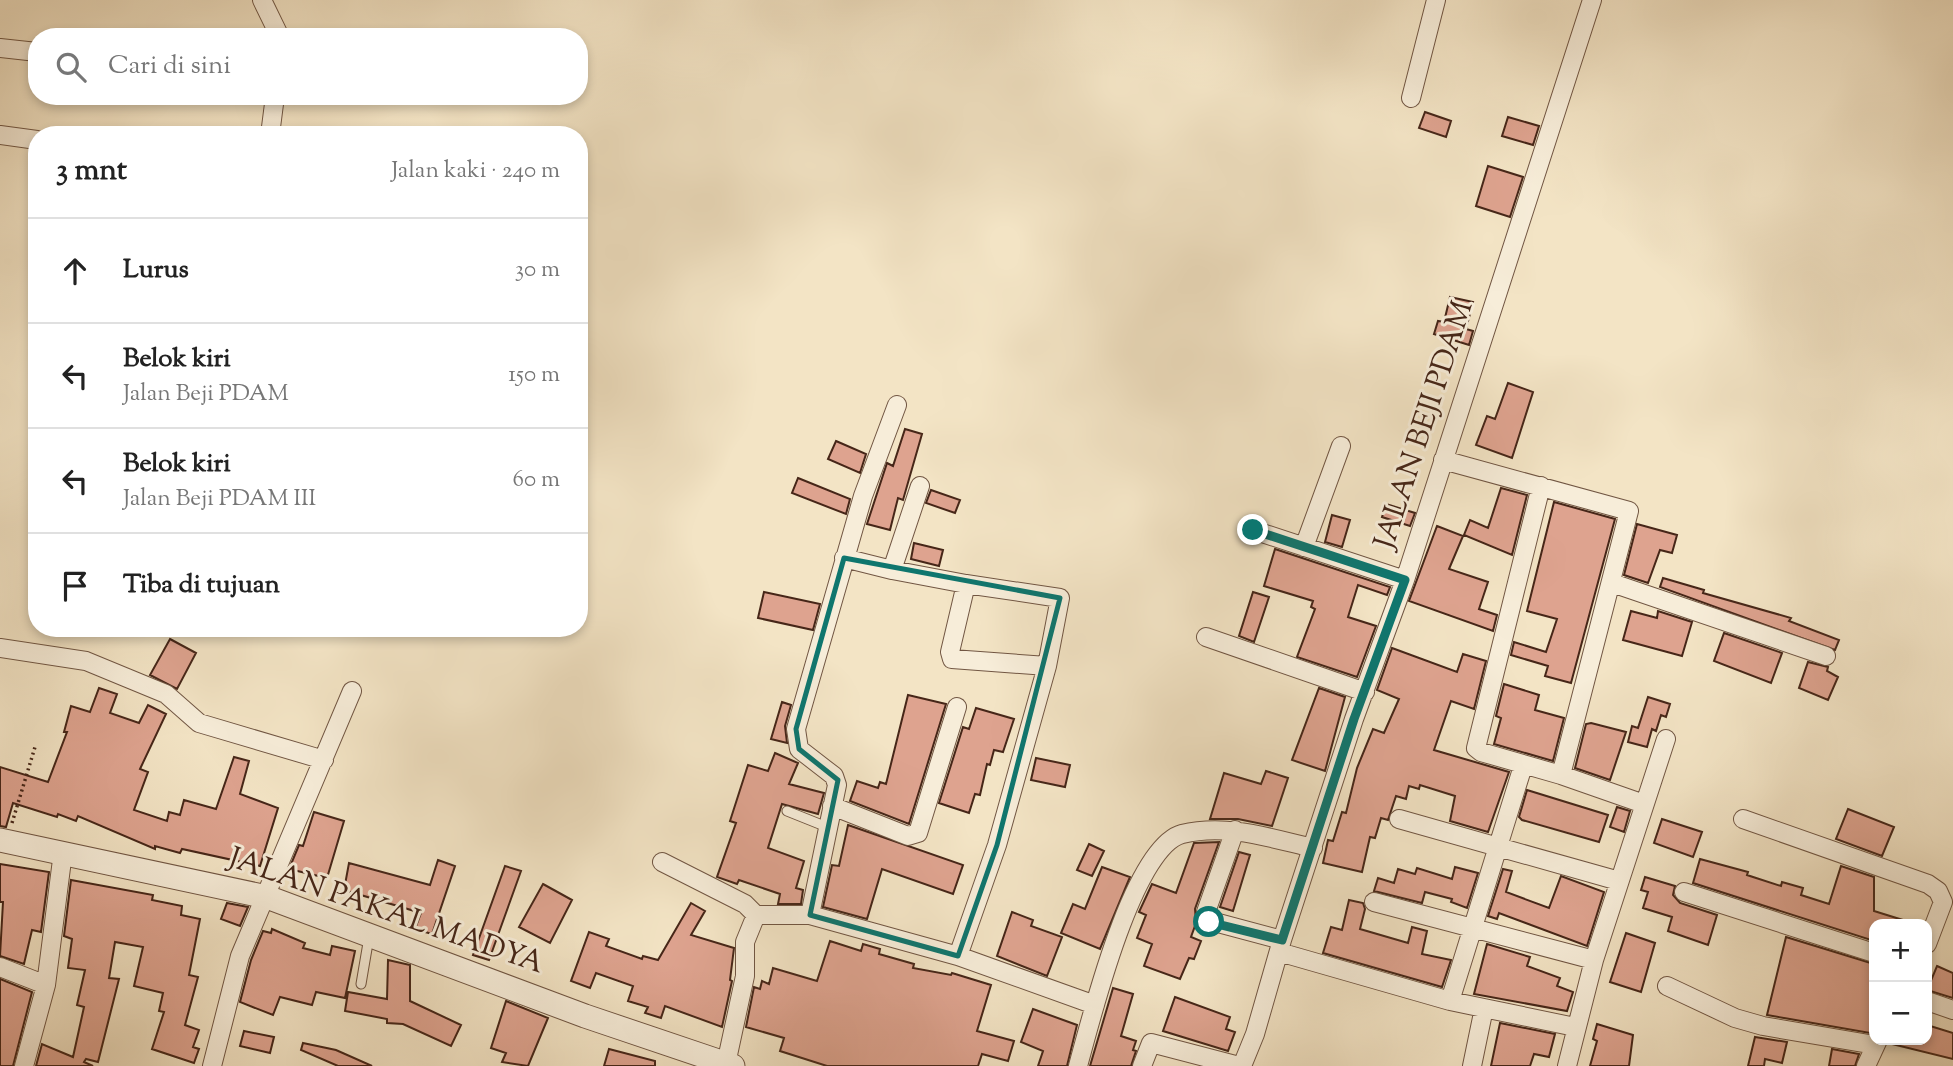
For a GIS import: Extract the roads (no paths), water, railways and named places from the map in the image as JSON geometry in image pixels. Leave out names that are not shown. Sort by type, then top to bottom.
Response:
[{"type":"street","points":[[262,0],[276,28]]},
{"type":"street","points":[[1411,98],[1436,0]]},
{"type":"street","name":"JALAN BEJI PDAM","points":[[1240,1066],[1255,1034],[1280,946],[1405,580],[1592,0]]},
{"type":"street","points":[[0,48],[28,51]]},
{"type":"street","points":[[271,126],[274,105]]},
{"type":"street","points":[[0,135],[28,139]]},
{"type":"street","points":[[810,915],[837,780],[799,749],[795,740],[844,558],[897,405]]},
{"type":"street","points":[[1304,547],[1341,446]]},
{"type":"street","points":[[1443,460],[1626,509],[1629,513],[1561,775]]},
{"type":"street","points":[[892,570],[920,486]]},
{"type":"street","points":[[1541,486],[1475,745],[1481,752],[1561,775],[1644,804]]},
{"type":"street","points":[[1253,530],[1405,580]]},
{"type":"street","points":[[844,558],[965,584],[1060,598],[1047,666],[997,845],[958,956]]},
{"type":"street","points":[[1612,583],[1826,656]]},
{"type":"street","points":[[965,584],[950,652],[952,659],[1047,666]]},
{"type":"street","points":[[1206,637],[1365,692]]},
{"type":"street","points":[[0,648],[86,662],[166,694],[199,723],[324,760]]},
{"type":"street","points":[[212,1066],[240,956],[352,691]]},
{"type":"street","points":[[832,806],[908,836],[918,833],[957,707]]},
{"type":"street","points":[[1567,1066],[1594,960],[1666,739]]},
{"type":"street","points":[[1450,1001],[1523,766]]},
{"type":"street","points":[[1399,819],[1619,881]]},
{"type":"street","points":[[1743,819],[1928,884],[1938,891],[1943,902],[1932,932]]},
{"type":"street","points":[[1078,1066],[1103,973],[1129,905],[1162,844],[1180,834],[1235,830],[1313,848]]},
{"type":"street","points":[[1235,830],[1206,912],[1207,920],[1450,1001],[1575,1027]]},
{"type":"street","name":"JALAN PAKAL MADYA","points":[[3,841],[267,897],[585,1016],[729,1065]]},
{"type":"street","points":[[24,1066],[47,985],[63,852]]},
{"type":"street","points":[[662,862],[745,904],[756,915],[810,915],[958,956],[1094,1005]]},
{"type":"street","points":[[1684,892],[1869,951]]},
{"type":"street","points":[[1374,902],[1594,960]]},
{"type":"street","points":[[729,1065],[745,976],[745,942],[756,915]]},
{"type":"street","points":[[0,967],[47,985]]},
{"type":"street","points":[[1667,986],[1754,1024],[1869,1042]]},
{"type":"street","points":[[1932,1003],[1953,1010]]},
{"type":"street","points":[[1472,1066],[1484,1008]]},
{"type":"street","points":[[1142,1066],[1150,1043],[1240,1066]]},
{"type":"street","points":[[1866,1066],[1875,1045]]},
{"type":"lane","points":[[787,811],[827,827]]},
{"type":"lane","points":[[361,984],[369,937]]}]
